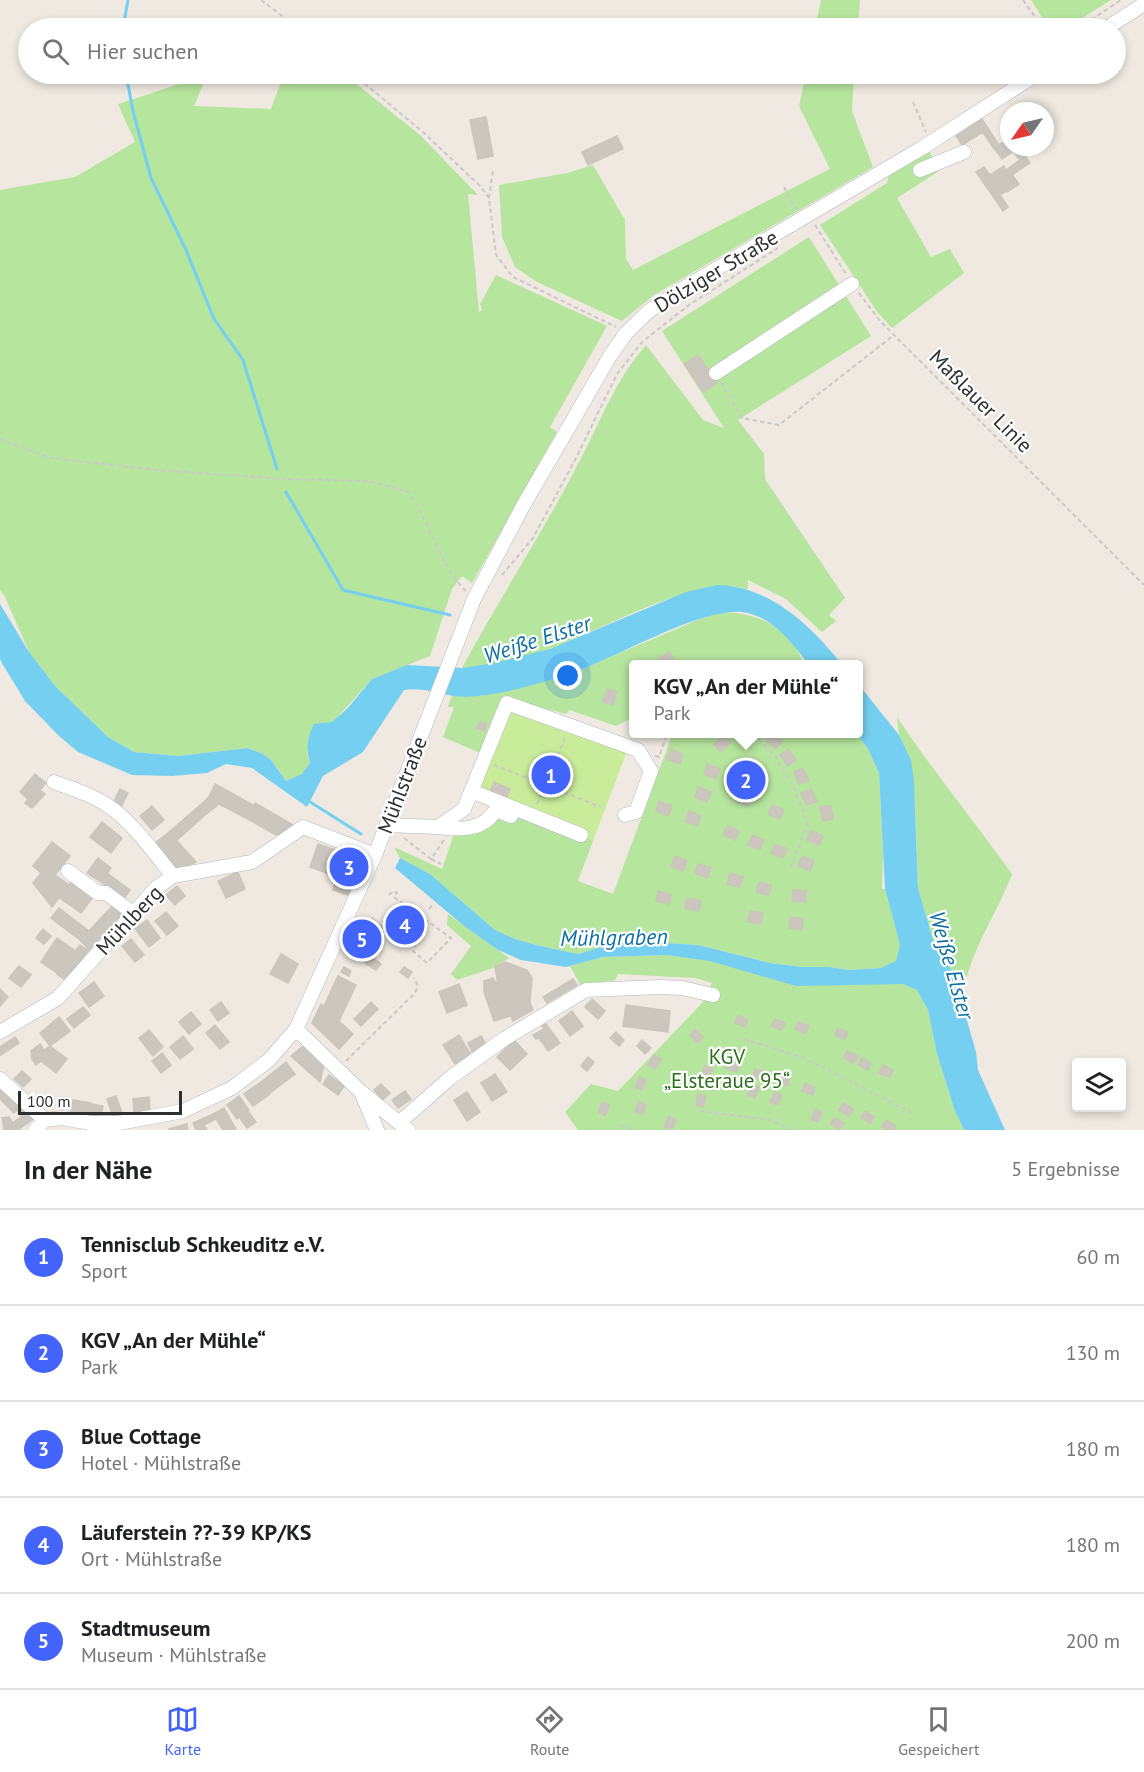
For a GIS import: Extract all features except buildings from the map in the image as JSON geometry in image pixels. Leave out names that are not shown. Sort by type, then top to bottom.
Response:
[{"type":"street","points":[[1122,18],[1144,4]]},
{"type":"street","name":"Dölziger Straße","points":[[449,663],[474,599],[523,506],[594,381],[626,333],[649,311],[682,289],[808,222],[1022,84]]},
{"type":"street","points":[[931,143],[958,155],[926,168],[931,143]]},
{"type":"street","points":[[716,373],[852,284]]},
{"type":"street","name":"Mühlstraße","points":[[40,1125],[63,1118],[90,1123],[119,1124],[183,1111],[232,1088],[269,1060],[296,1029],[375,855],[449,663]]},
{"type":"street","points":[[438,827],[464,809],[507,703],[638,750],[651,771],[636,812],[625,815]]},
{"type":"street","points":[[54,782],[80,791],[111,807],[143,838],[173,876]]},
{"type":"street","points":[[471,791],[529,819]]},
{"type":"street","points":[[387,825],[473,828],[490,819],[496,810],[581,835]]},
{"type":"street","name":"Mühlberg","points":[[0,1032],[58,998],[156,888],[173,876],[252,862],[303,827],[375,855]]},
{"type":"street","points":[[68,871],[98,893],[106,893],[133,914]]},
{"type":"street","points":[[296,1029],[361,1092],[404,1126],[450,1078],[504,1039],[586,990],[671,987],[713,994]]},
{"type":"street","points":[[0,1079],[40,1125]]},
{"type":"street","points":[[361,1092],[377,1130]]},
{"type":"path","points":[[261,0],[285,18]]},
{"type":"path","points":[[1023,0],[1036,18]]},
{"type":"path","points":[[1094,18],[1121,0]]},
{"type":"path","points":[[365,84],[423,132],[489,198]]},
{"type":"path","points":[[913,102],[931,143]]},
{"type":"path","points":[[493,170],[489,198],[496,255],[513,277],[609,322]]},
{"type":"path","name":"Maßlauer Linie","points":[[784,187],[880,321],[1144,585]]},
{"type":"path","points":[[500,576],[532,538],[575,460],[617,374],[642,342],[689,305],[785,243]]},
{"type":"path","points":[[716,373],[741,418],[779,425],[894,335]]},
{"type":"path","points":[[0,440],[51,458],[157,470],[250,477],[368,481],[409,492],[420,508],[459,585],[474,599]]},
{"type":"path","points":[[529,819],[546,785],[567,732]]},
{"type":"path","points":[[638,750],[658,757],[665,738]]},
{"type":"path","points":[[757,738],[774,756],[791,783],[808,822],[790,870]]},
{"type":"path","points":[[483,760],[600,807]]},
{"type":"path","points":[[431,859],[453,829]]},
{"type":"path","points":[[399,835],[441,864]]},
{"type":"path","points":[[389,893],[394,891],[397,893],[394,897],[451,938],[427,963],[413,951],[419,933],[410,926]]},
{"type":"path","points":[[429,909],[433,903]]},
{"type":"path","points":[[337,1069],[415,993],[418,986],[414,978]]},
{"type":"path","points":[[744,1039],[804,1058],[914,1114]]},
{"type":"path","points":[[700,1111],[771,1120],[791,1130]]},
{"type":"path","points":[[621,1125],[632,1130]]},
{"type":"green space","points":[[821,0],[860,0],[859,18],[817,18]]},
{"type":"green space","points":[[1031,0],[1111,0],[1082,18],[1043,18]]},
{"type":"green space","points":[[179,84],[203,84],[194,106],[271,109],[280,84],[356,84],[420,135],[478,195],[468,194],[479,312],[482,310],[480,304],[496,275],[607,326],[550,427],[557,432],[472,583],[462,576],[452,589],[430,656],[372,679],[307,751],[310,763],[303,774],[286,781],[271,760],[249,748],[178,756],[134,752],[108,737],[56,687],[29,652],[0,590],[0,190],[75,177],[135,142],[118,104]]},
{"type":"green space","points":[[804,84],[853,84],[852,111],[873,167],[654,295],[622,321],[537,282],[515,267],[502,237],[499,185],[567,173],[593,165],[625,220],[626,259],[633,270],[830,169],[799,106]]},
{"type":"green space","points":[[929,150],[939,171],[897,198],[931,257],[950,249],[964,273],[892,328],[878,313],[820,225],[887,183],[889,175]]},
{"type":"green space","points":[[809,237],[871,336],[738,420],[764,454],[765,479],[845,598],[829,615],[836,621],[822,632],[786,599],[748,580],[748,589],[726,587],[701,590],[649,606],[541,652],[508,661],[462,668],[550,516],[617,387],[635,358],[646,345],[703,420],[724,428],[662,331]]},
{"type":"green space","points":[[722,612],[761,619],[772,624],[791,640],[801,660],[629,660],[629,720],[616,726],[569,710],[566,714],[509,699],[500,702],[480,753],[443,737],[454,707],[448,707],[452,695],[476,696],[502,692],[589,666]]},
{"type":"green space","points":[[510,710],[624,751],[626,754],[593,841],[477,797]]},
{"type":"green space","points":[[897,717],[1012,874],[976,950],[967,976],[953,972],[935,947],[918,888],[915,800],[911,761],[899,735]]},
{"type":"green space","points":[[671,738],[860,738],[868,748],[879,773],[883,855],[882,889],[885,889],[900,945],[896,962],[881,968],[848,970],[770,963],[698,945],[667,943],[601,947],[578,954],[536,945],[495,930],[430,874],[400,858],[394,847],[442,869],[454,834],[498,805],[593,841],[578,881],[613,894]]},
{"type":"green space","points":[[448,914],[509,958],[493,968],[457,980],[451,974],[471,946],[447,925]]},
{"type":"green space","name":"KGV „Elsteraue 95“","points":[[667,955],[903,984],[917,990],[928,1010],[937,1054],[955,1111],[964,1130],[578,1130],[565,1112],[591,1084],[618,1091],[702,1003],[712,983],[695,978],[618,974],[615,980],[581,986],[570,966],[603,957]]},
{"type":"water","points":[[717,585],[754,592],[787,610],[802,622],[838,660],[805,660],[788,638],[772,624],[753,614],[726,613],[688,623],[592,665],[515,690],[466,697],[423,690],[404,690],[363,752],[323,776],[307,807],[252,768],[226,764],[207,773],[172,776],[132,775],[78,752],[25,701],[0,659],[0,604],[29,652],[56,687],[108,737],[134,752],[178,756],[248,748],[271,760],[286,781],[302,774],[310,763],[308,743],[314,724],[332,722],[347,709],[372,679],[407,665],[462,668],[494,663],[550,649],[686,592]]},
{"type":"water","points":[[863,690],[899,735],[911,760],[914,781],[918,888],[935,947],[953,972],[976,1052],[978,1070],[1005,1130],[964,1130],[955,1111],[937,1054],[928,1010],[917,990],[903,984],[796,986],[710,961],[667,955],[603,957],[566,967],[521,960],[498,950],[463,925],[395,868],[400,858],[430,874],[495,930],[515,939],[578,954],[601,947],[667,943],[698,945],[770,963],[802,967],[830,967],[848,970],[881,968],[896,961],[900,945],[885,889],[879,773],[868,749],[860,738],[863,738]]},
{"type":"waterway","points":[[125,18],[128,0]]},
{"type":"waterway","points":[[128,84],[151,178],[186,250],[214,319],[243,360],[277,469]]},
{"type":"waterway","points":[[286,492],[343,590],[450,615]]},
{"type":"waterway","name":"Mühlgraben","points":[[307,800],[361,834]]},
{"type":"place","name":"Tennisclub Schkeuditz e.V.","points":[[551,775]]},
{"type":"place","name":"KGV „An der Mühle“","points":[[746,780]]},
{"type":"place","name":"Blue Cottage","points":[[349,867]]},
{"type":"place","name":"Läuferstein ??-39 KP/KS","points":[[405,925]]},
{"type":"place","name":"Stadtmuseum","points":[[362,939]]},
{"type":"water label","name":"Weiße Elster","points":[[537,639]]},
{"type":"water label","name":"Weiße Elster","points":[[952,965]]}]
